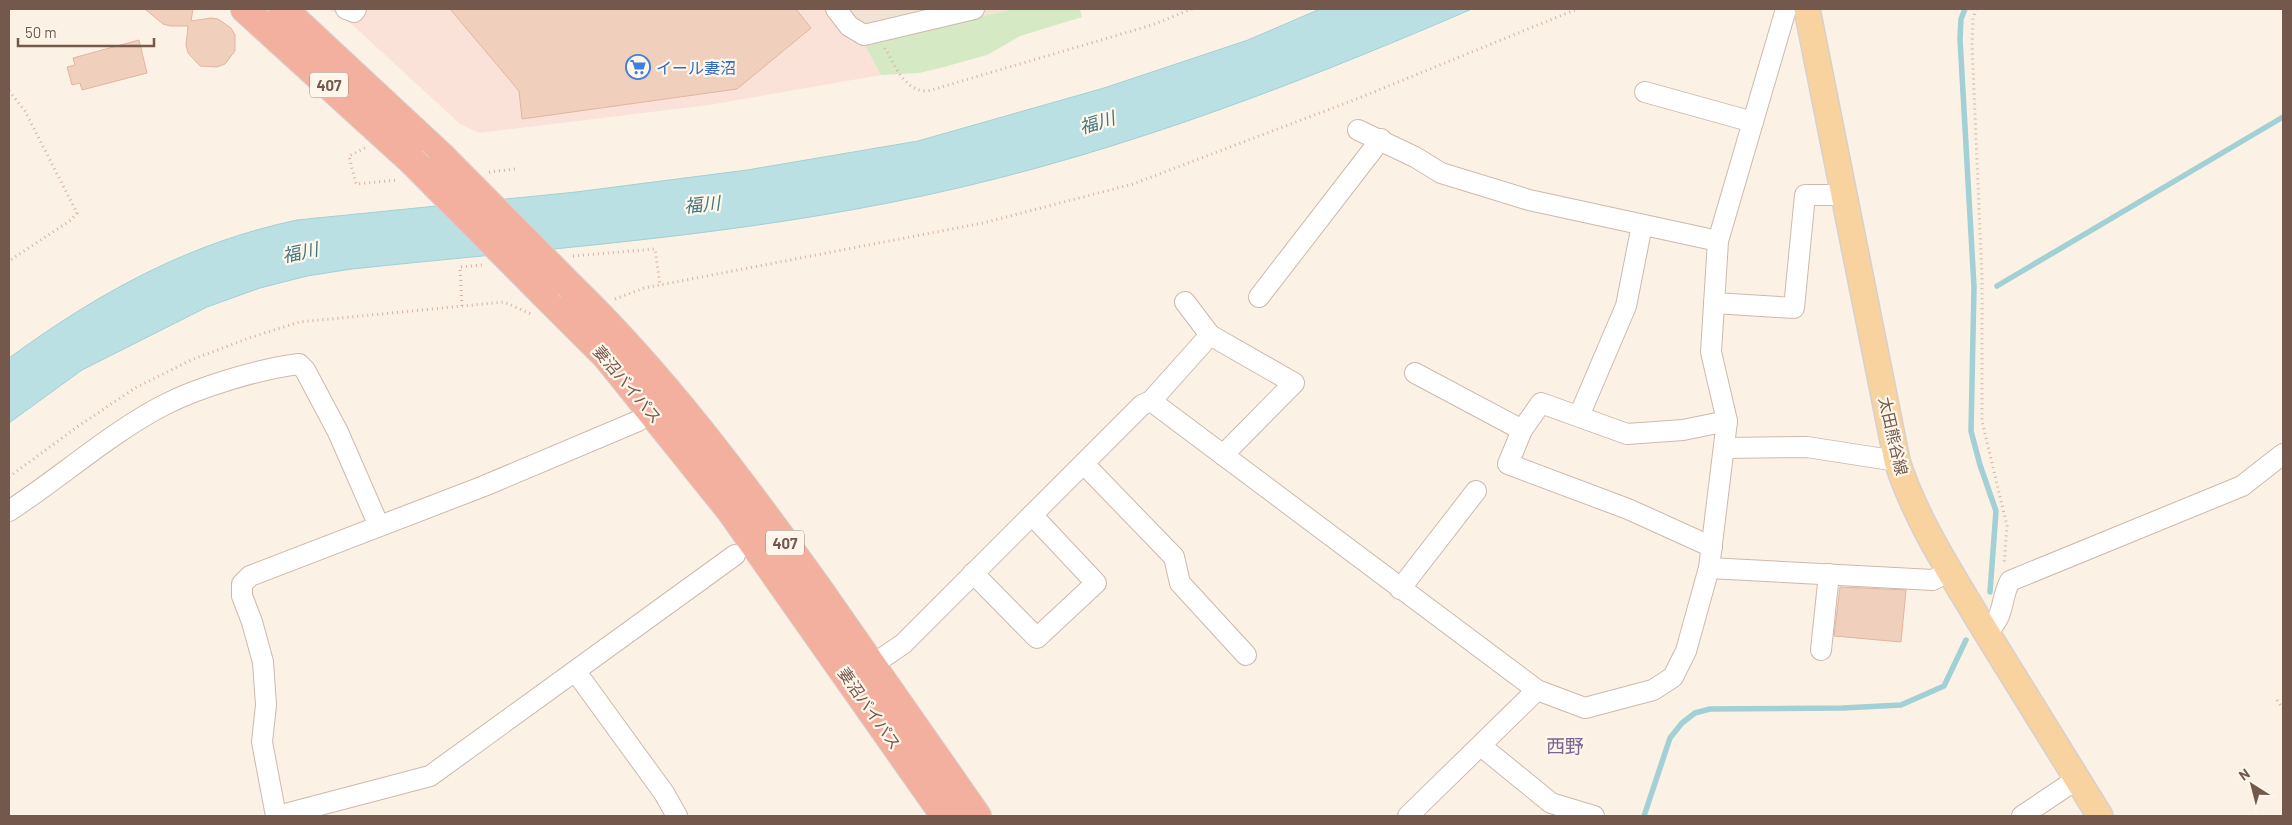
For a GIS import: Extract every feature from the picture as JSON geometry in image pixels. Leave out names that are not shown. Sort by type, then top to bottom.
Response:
[{"type":"highway","name":"妻沼バイパス","points":[[245,9],[412,161],[607,357],[662,404],[748,491],[977,816]]},
{"type":"highway","name":"妻沼バイパス","points":[[283,9],[443,158],[614,330],[730,510],[945,816]]},
{"type":"main road","name":"太田熊谷線","points":[[1807,9],[1898,461],[1907,492],[1920,522],[1949,571],[2100,816]]},
{"type":"street","points":[[346,9],[354,12],[356,9]]},
{"type":"street","points":[[837,9],[849,26],[864,35],[974,9]]},
{"type":"street","points":[[1152,401],[1537,690],[1585,708],[1653,690],[1673,677],[1686,651],[1709,568],[1727,420],[1711,352],[1718,241],[1786,9]]},
{"type":"street","points":[[1645,92],[1753,122]]},
{"type":"street","points":[[1358,130],[1415,156],[1440,173],[1529,200],[1718,241]]},
{"type":"street","points":[[1259,296],[1381,139]]},
{"type":"street","points":[[1714,303],[1794,308],[1804,194],[1844,195]]},
{"type":"street","points":[[1579,416],[1626,306],[1642,225]]},
{"type":"street","points":[[1185,302],[1210,335],[1294,383],[1224,456]]},
{"type":"street","points":[[872,665],[903,644],[1142,405],[1152,401],[1210,335]]},
{"type":"street","points":[[9,511],[48,486],[124,430],[164,405],[201,390],[282,366],[298,364],[305,370],[338,432],[379,526]]},
{"type":"street","points":[[1415,373],[1522,430]]},
{"type":"street","points":[[1712,547],[1628,509],[1508,464],[1522,430],[1541,403],[1627,434],[1683,430],[1727,420]]},
{"type":"street","points":[[662,404],[638,422],[484,486],[250,576],[242,584],[242,596],[252,622],[263,662],[266,705],[262,742],[277,816],[430,776],[735,555]]},
{"type":"street","points":[[1724,448],[1807,447],[1898,461]]},
{"type":"street","points":[[1986,632],[1999,619],[2002,612],[2003,594],[2010,581],[2242,486],[2283,454]]},
{"type":"street","points":[[1084,464],[1174,557],[1180,583],[1246,655]]},
{"type":"street","points":[[1400,589],[1476,491]]},
{"type":"street","points":[[974,573],[1037,638],[1096,583],[1032,516]]},
{"type":"street","points":[[1709,568],[1933,580],[1949,571]]},
{"type":"street","points":[[1821,650],[1829,574]]},
{"type":"street","points":[[576,672],[664,793],[677,816]]},
{"type":"street","points":[[1408,816],[1537,690]]},
{"type":"street","points":[[1481,746],[1550,803],[1594,816]]},
{"type":"street","points":[[2022,816],[2077,779]]},
{"type":"path","points":[[883,45],[905,82],[918,91],[928,91],[1152,25],[1192,9]]},
{"type":"path","points":[[609,304],[620,296],[660,285],[983,223],[1132,184],[1359,98],[1578,9]]},
{"type":"path","points":[[1976,9],[1973,20],[1972,45],[1982,277],[1982,421],[2007,526],[2004,570],[2010,581]]},
{"type":"path","points":[[9,91],[25,111],[77,213],[72,220],[9,262]]},
{"type":"path","points":[[656,249],[660,285]]},
{"type":"path","points":[[460,267],[462,306]]},
{"type":"path","points":[[2277,700],[2283,709]]},
{"type":"shaded area","name":"イール妻沼","points":[[328,9],[826,9],[855,45],[864,44],[881,75],[709,105],[479,133],[460,124],[348,21]]},
{"type":"shaded area","points":[[826,9],[1013,9],[855,45]]},
{"type":"green space","points":[[1013,9],[1080,9],[1082,17],[1020,36],[987,55],[919,73],[881,75],[864,44]]},
{"type":"water","name":"福川","points":[[1320,9],[1472,9],[1330,68],[1185,122],[1038,168],[963,187],[888,203],[755,225],[621,242],[352,269],[307,276],[260,288],[207,307],[82,370],[9,423],[9,358],[76,312],[146,273],[219,242],[257,230],[297,220],[576,192],[747,170],[918,141],[1104,88],[1248,40]]},
{"type":"building","points":[[145,9],[193,9],[191,21],[211,18],[218,19],[231,28],[235,35],[235,51],[225,64],[217,67],[200,66],[188,53],[186,45],[188,26],[163,24]]},
{"type":"building","points":[[450,9],[796,9],[811,28],[737,89],[522,119],[519,91]]},
{"type":"building","points":[[139,40],[147,73],[82,90],[80,83],[72,85],[67,67],[75,65],[73,58]]},
{"type":"building","points":[[1840,587],[1906,590],[1901,642],[1834,636]]},
{"type":"waterway","points":[[1965,9],[1961,19],[1960,39],[1974,287],[1971,431],[1980,465],[1996,511],[1990,592]]},
{"type":"waterway","points":[[1997,286],[2283,117]]},
{"type":"waterway","points":[[1644,816],[1670,738],[1682,723],[1695,713],[1710,709],[1843,708],[1901,705],[1944,686],[1966,640]]},
{"type":"place","name":"イール妻沼","points":[[638,67]]},
{"type":"district","name":"西野","points":[[1565,745]]}]
